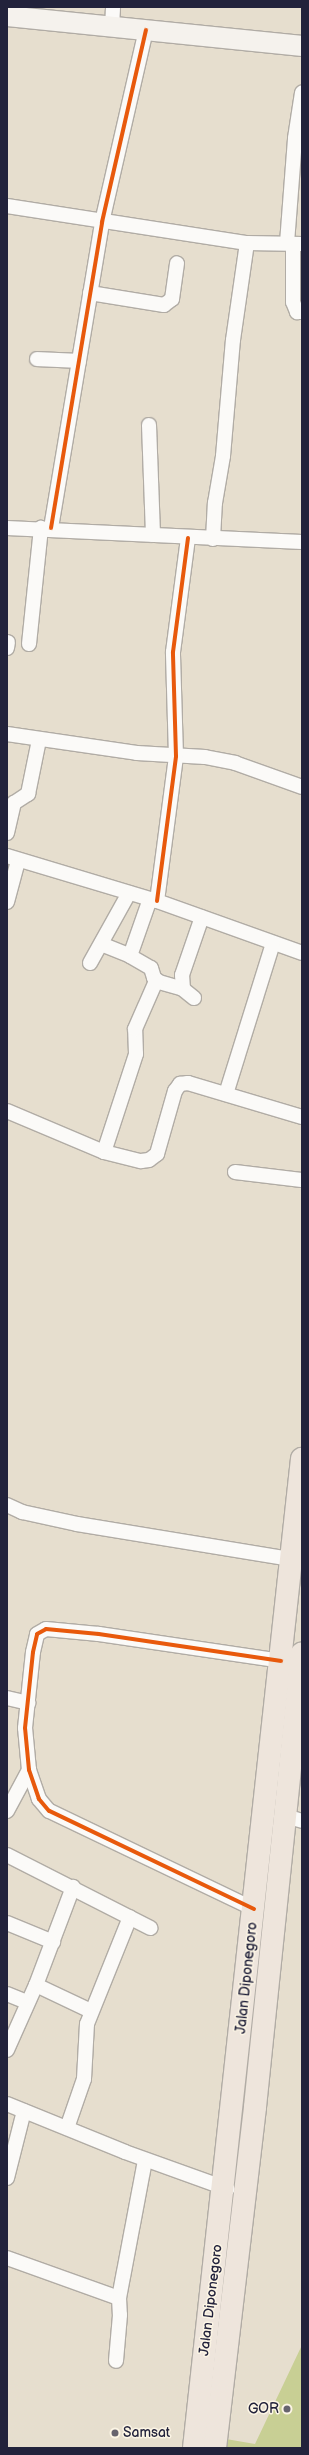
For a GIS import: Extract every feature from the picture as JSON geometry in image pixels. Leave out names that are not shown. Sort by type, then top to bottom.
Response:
[{"type":"main road","points":[[7,16],[302,46]]},
{"type":"main road","name":"Jalan Diponegoro","points":[[216,2448],[254,1908],[281,1661],[290,1559],[302,1459]]},
{"type":"main road","name":"Jalan Diponegoro","points":[[194,2448],[293,1819],[302,1653]]},
{"type":"street","points":[[112,26],[113,7]]},
{"type":"street","points":[[28,644],[46,528],[79,361],[102,222],[146,30]]},
{"type":"street","points":[[302,93],[295,138],[293,302],[297,312],[302,312]]},
{"type":"street","points":[[7,206],[102,222],[246,243],[294,244]]},
{"type":"street","points":[[213,539],[215,503],[223,456],[233,340],[246,243]]},
{"type":"street","points":[[90,293],[164,304],[172,299],[178,263]]},
{"type":"street","points":[[37,359],[79,361]]},
{"type":"street","points":[[149,425],[153,535]]},
{"type":"street","points":[[7,528],[46,528],[188,538],[302,542]]},
{"type":"street","points":[[130,956],[154,900],[176,756],[173,652],[188,538]]},
{"type":"street","points":[[7,734],[39,740],[137,753],[235,762],[302,787]]},
{"type":"street","points":[[7,833],[14,803],[28,794],[39,740]]},
{"type":"street","points":[[7,902],[13,859],[154,900],[302,953]]},
{"type":"street","points":[[90,963],[129,893]]},
{"type":"street","points":[[183,989],[182,974],[202,917]]},
{"type":"street","points":[[226,1094],[273,943]]},
{"type":"street","points":[[101,944],[130,956],[151,968],[156,980],[135,1029],[136,1054],[104,1152]]},
{"type":"street","points":[[156,980],[183,989],[194,998]]},
{"type":"street","points":[[7,1111],[104,1152],[141,1162],[149,1160],[157,1154],[175,1091],[180,1084],[188,1083],[302,1117]]},
{"type":"street","points":[[235,1172],[302,1180]]},
{"type":"street","points":[[7,1505],[22,1512],[70,1522],[290,1559]]},
{"type":"street","points":[[254,1908],[49,1811],[33,1788],[29,1770],[25,1728],[35,1641],[37,1634],[46,1629],[99,1634],[281,1661]]},
{"type":"street","points":[[7,1698],[28,1702]]},
{"type":"street","points":[[7,1811],[29,1770]]},
{"type":"street","points":[[7,1855],[73,1887],[150,1928]]},
{"type":"street","points":[[7,2050],[27,2002],[36,1985],[73,1887]]},
{"type":"street","points":[[67,2128],[84,2079],[87,2024],[130,1918]]},
{"type":"street","points":[[7,1923],[53,1942]]},
{"type":"street","points":[[36,1985],[91,2011]]},
{"type":"street","points":[[7,1994],[27,2002]]},
{"type":"street","points":[[7,2104],[145,2160],[234,2190]]},
{"type":"street","points":[[7,2178],[24,2111]]},
{"type":"street","points":[[116,2361],[120,2315],[119,2298],[145,2160]]},
{"type":"street","points":[[7,2258],[119,2298]]},
{"type":"green space","name":"GOR","points":[[302,2345],[302,2448],[223,2448],[226,2439],[255,2444]]},
{"type":"cycle path","points":[[51,528],[102,222],[146,30]]},
{"type":"cycle path","points":[[157,901],[176,756],[173,652],[188,538]]},
{"type":"cycle path","points":[[254,1909],[49,1811],[39,1799],[29,1770],[25,1728],[33,1652],[37,1634],[46,1629],[99,1634],[281,1661]]},
{"type":"place","name":"GOR","points":[[287,2409]]},
{"type":"place","name":"Samsat","points":[[115,2433]]}]
